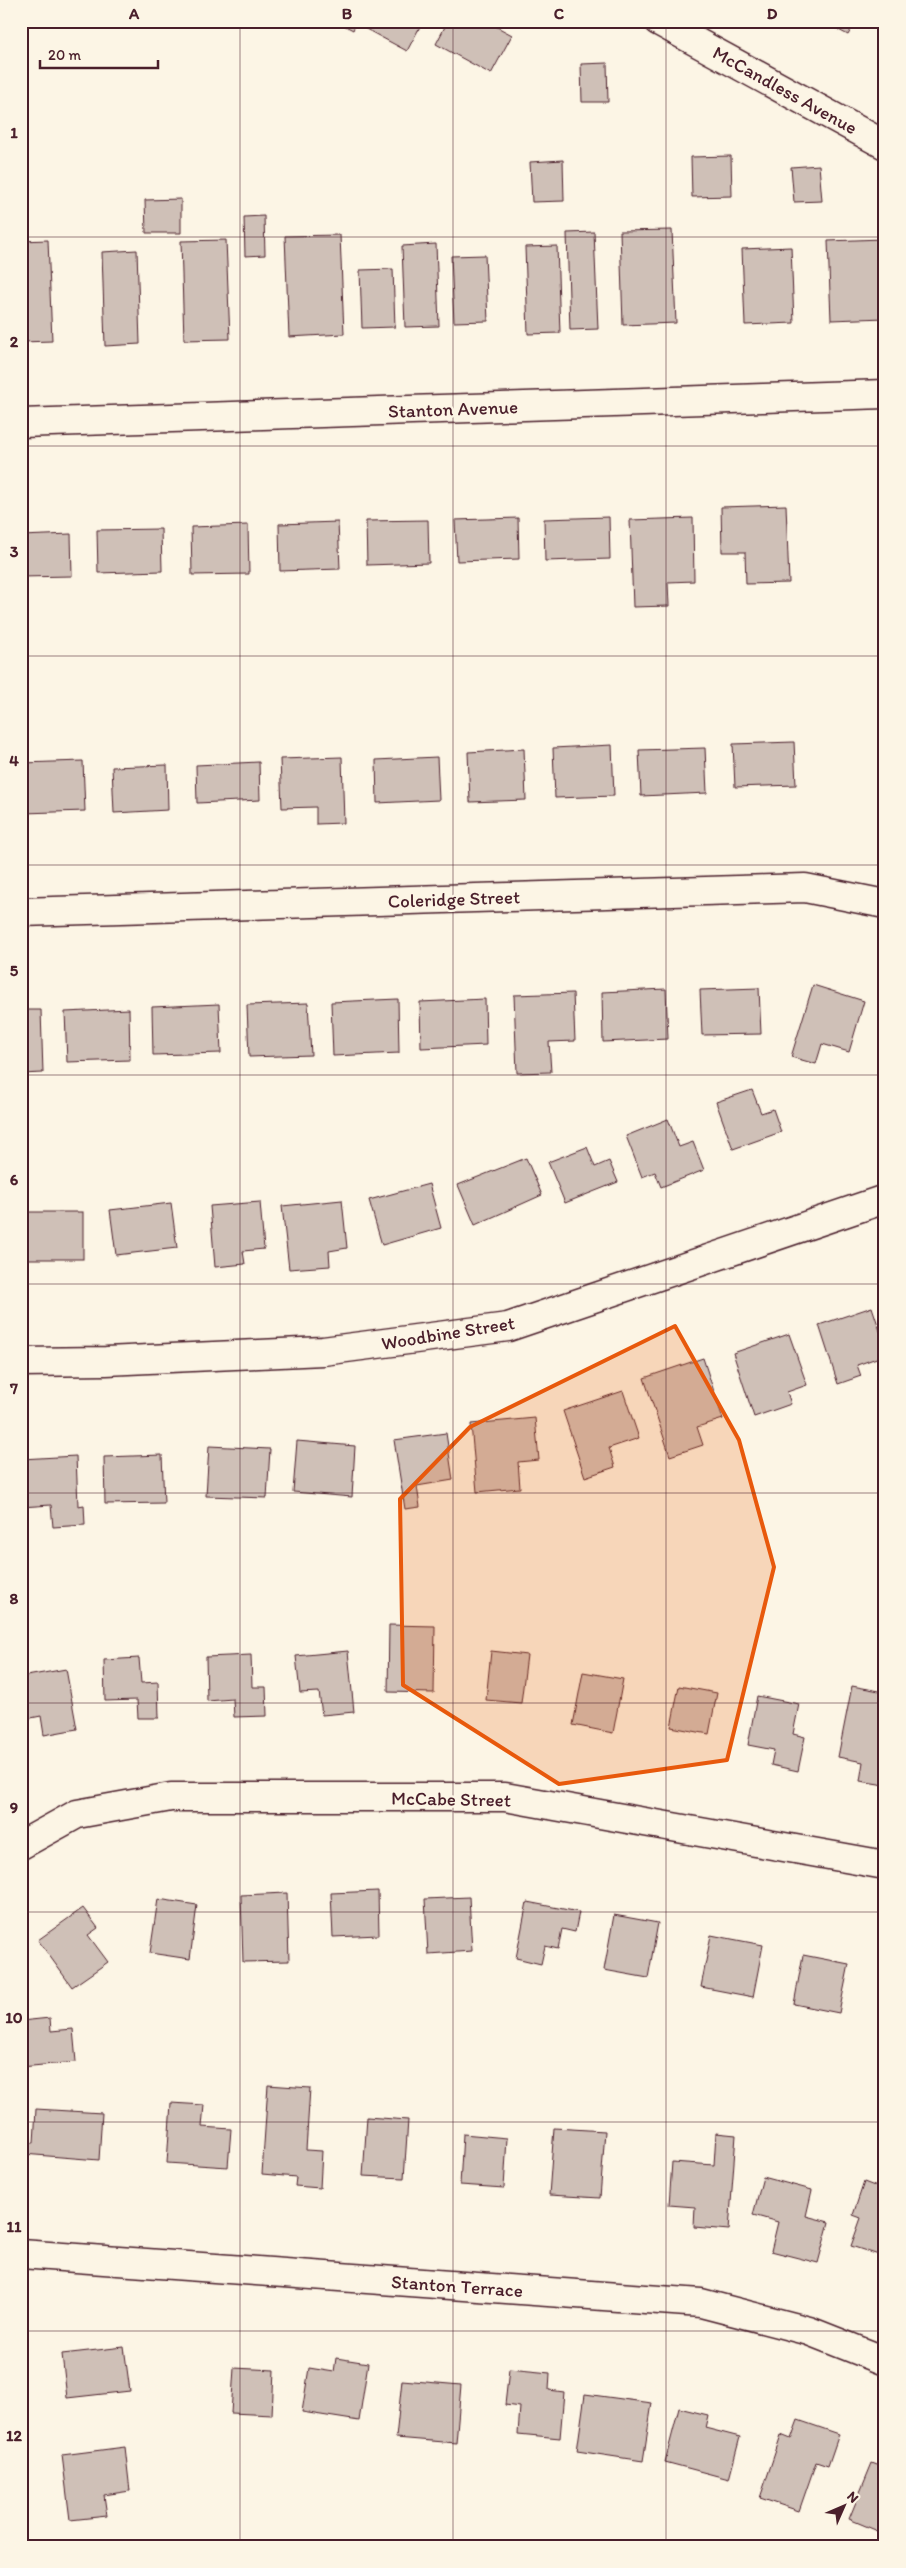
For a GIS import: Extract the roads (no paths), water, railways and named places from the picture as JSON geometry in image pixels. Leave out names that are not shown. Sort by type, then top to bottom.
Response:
[{"type":"street","name":"McCandless Avenue","points":[[658,21],[885,145]]},
{"type":"street","name":"Stanton Avenue","points":[[21,423],[885,394]]},
{"type":"street","name":"Coleridge Street","points":[[21,912],[805,888],[885,904]]},
{"type":"street","name":"Woodbine Street","points":[[21,1362],[106,1361],[323,1351],[508,1327],[885,1199]]},
{"type":"street","name":"McCabe Street","points":[[21,1845],[77,1814],[171,1797],[505,1797],[885,1865]]},
{"type":"street","name":"Stanton Terrace","points":[[21,2254],[701,2303],[809,2330],[885,2361]]}]
